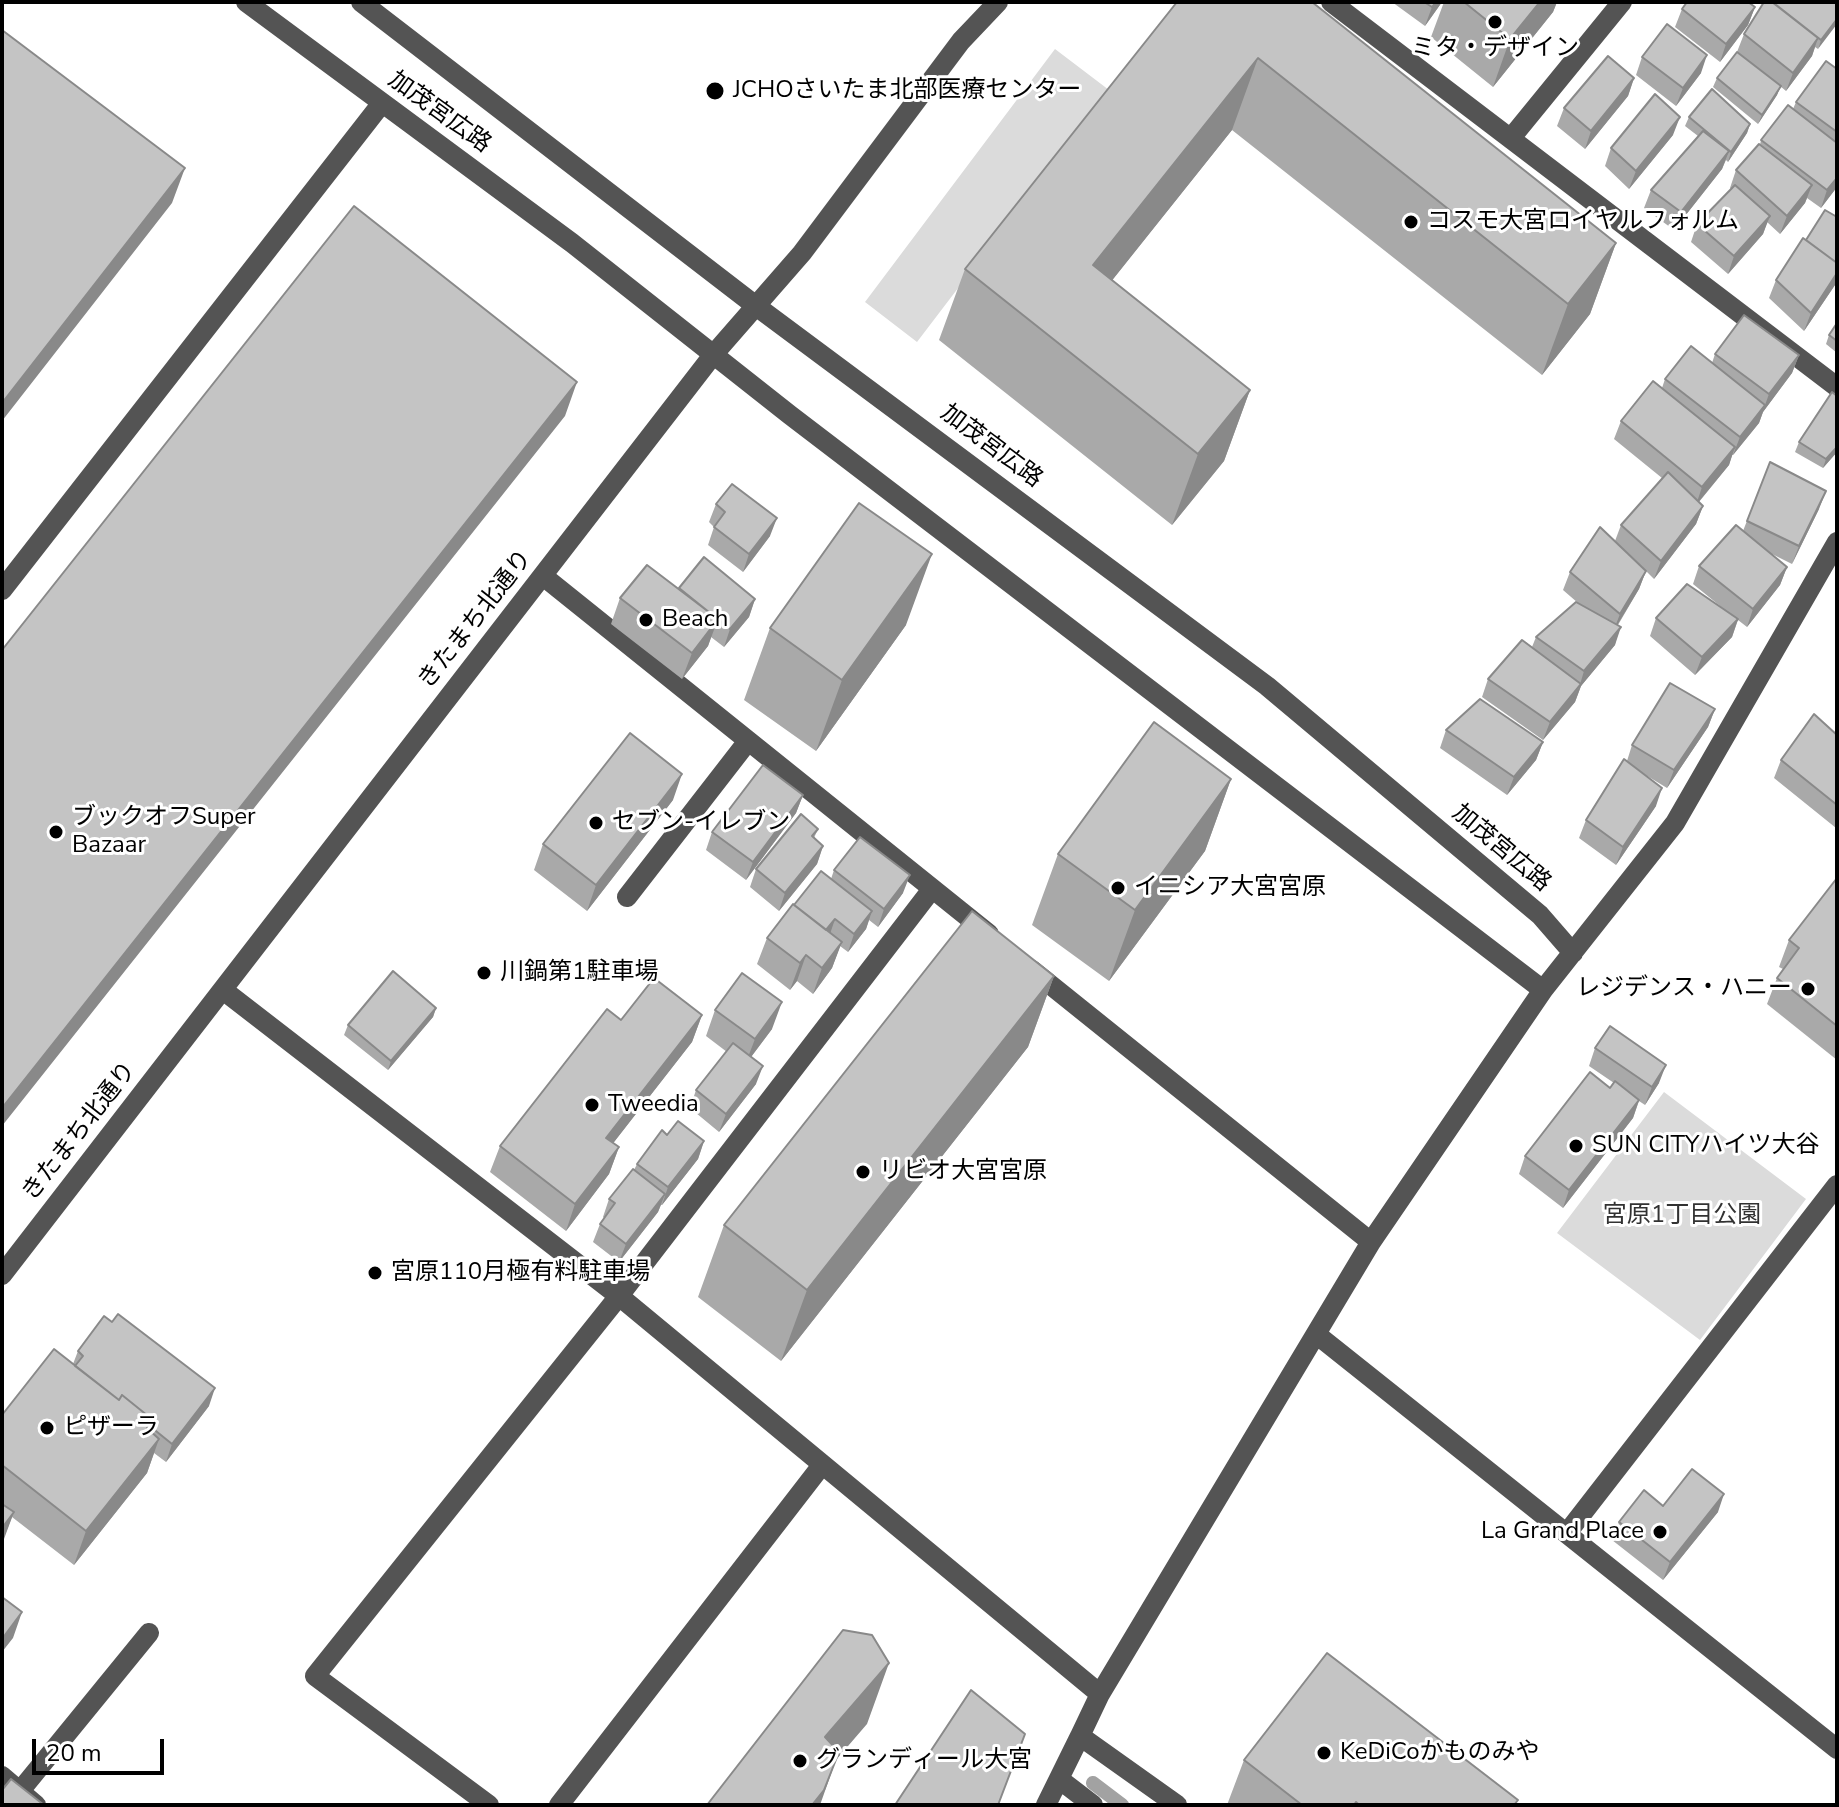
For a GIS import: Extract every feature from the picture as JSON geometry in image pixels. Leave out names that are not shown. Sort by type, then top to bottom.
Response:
[{"type":"street","name":"加茂宮広路","points":[[246,2],[572,243],[713,355],[1543,990]]},
{"type":"street","name":"加茂宮広路","points":[[361,2],[756,306],[1267,686],[1540,915],[1573,953]]},
{"type":"street","name":"きたまち北通り","points":[[2,1275],[713,355],[802,253],[961,41],[998,2]]},
{"type":"street","points":[[1331,2],[1837,387]]},
{"type":"street","points":[[1511,138],[1622,2]]},
{"type":"street","points":[[2,590],[382,103]]},
{"type":"street","points":[[1046,1805],[1100,1694],[1371,1242],[1543,990],[1675,823],[1837,542]]},
{"type":"street","points":[[543,576],[1371,1242]]},
{"type":"street","points":[[627,897],[748,741]]},
{"type":"street","points":[[489,1805],[315,1676],[619,1296],[932,889]]},
{"type":"street","points":[[223,990],[619,1296],[1100,1694]]},
{"type":"street","points":[[1567,1533],[1837,1185]]},
{"type":"street","points":[[1316,1334],[1837,1749]]},
{"type":"street","points":[[559,1805],[822,1465]]},
{"type":"street","points":[[20,1791],[149,1633]]},
{"type":"street","points":[[1080,1736],[1177,1805]]},
{"type":"street","points":[[2,1776],[36,1805]]},
{"type":"street","points":[[1059,1779],[1093,1805]]},
{"type":"green space","points":[[1055,49],[1109,90],[917,342],[865,302]]},
{"type":"green space","name":"宮原1丁目公園","points":[[1664,1092],[1806,1199],[1700,1340],[1557,1233]]},
{"type":"building","points":[[1177,2],[1312,2],[1616,243],[1568,304],[1258,58],[1093,265],[1250,390],[1198,454],[965,269]]},
{"type":"building","points":[[1464,2],[1540,2],[1510,39]]},
{"type":"building","points":[[1687,2],[1748,2],[1755,7],[1726,44],[1682,9]]},
{"type":"building","points":[[1764,2],[1772,2],[1818,38],[1793,73],[1744,34]]},
{"type":"building","points":[[1776,2],[1837,2],[1837,19],[1821,40]]},
{"type":"building","points":[[1667,24],[1707,55],[1683,88],[1642,57]]},
{"type":"building","points":[[2,30],[185,168],[2,403]]},
{"type":"building","points":[[1737,52],[1781,86],[1762,115],[1717,78]]},
{"type":"building","points":[[1608,56],[1634,78],[1591,131],[1564,108]]},
{"type":"building","points":[[1826,61],[1837,69],[1837,132],[1796,102]]},
{"type":"building","points":[[1712,89],[1750,124],[1731,152],[1689,117]]},
{"type":"building","points":[[1655,94],[1680,117],[1636,171],[1611,148]]},
{"type":"building","points":[[1788,105],[1837,143],[1837,178],[1827,190],[1761,140]]},
{"type":"building","points":[[1703,131],[1729,151],[1681,212],[1651,190]]},
{"type":"building","points":[[1759,144],[1812,185],[1787,216],[1736,170]]},
{"type":"building","points":[[1735,185],[1770,216],[1734,256],[1697,224]]},
{"type":"building","points":[[354,206],[577,382],[2,1108],[2,650]]},
{"type":"building","points":[[1825,210],[1837,217],[1837,263],[1806,240]]},
{"type":"building","points":[[1803,238],[1837,263],[1837,273],[1811,313],[1776,280]]},
{"type":"building","points":[[1744,315],[1799,355],[1769,394],[1715,354]]},
{"type":"building","points":[[1837,323],[1837,341],[1829,335]]},
{"type":"building","points":[[1691,346],[1765,405],[1740,437],[1665,379]]},
{"type":"building","points":[[1653,381],[1735,447],[1702,487],[1621,421]]},
{"type":"building","points":[[1832,392],[1837,396],[1837,447],[1826,459],[1799,442]]},
{"type":"building","points":[[1770,462],[1826,491],[1799,546],[1747,521]]},
{"type":"building","points":[[1668,472],[1703,506],[1661,561],[1621,525]]},
{"type":"building","points":[[732,484],[777,518],[749,554],[714,527],[725,512],[716,504]]},
{"type":"building","points":[[859,503],[932,554],[842,680],[770,628]]},
{"type":"building","points":[[1736,525],[1787,567],[1753,609],[1699,566]]},
{"type":"building","points":[[1600,527],[1646,571],[1620,614],[1570,572]]},
{"type":"building","points":[[704,557],[755,599],[730,629],[679,588]]},
{"type":"building","points":[[647,565],[718,619],[692,653],[620,598]]},
{"type":"building","points":[[1687,584],[1738,619],[1702,657],[1656,618]]},
{"type":"building","points":[[1576,602],[1621,627],[1584,671],[1536,637]]},
{"type":"building","points":[[1522,640],[1581,684],[1550,722],[1488,679]]},
{"type":"building","points":[[1670,683],[1715,709],[1674,770],[1632,745]]},
{"type":"building","points":[[1480,699],[1543,742],[1514,777],[1446,730]]},
{"type":"building","points":[[1814,714],[1837,735],[1837,805],[1781,760]]},
{"type":"building","points":[[1154,722],[1231,779],[1135,910],[1058,854]]},
{"type":"building","points":[[630,733],[682,774],[596,885],[543,844]]},
{"type":"building","points":[[1624,759],[1662,788],[1623,847],[1586,820]]},
{"type":"building","points":[[763,765],[803,795],[753,862],[712,832]]},
{"type":"building","points":[[801,814],[818,829],[812,836],[823,846],[785,893],[756,869]]},
{"type":"building","points":[[860,837],[910,875],[884,909],[834,870]]},
{"type":"building","points":[[821,871],[872,911],[854,934],[835,919],[826,930],[794,905]]},
{"type":"building","name":"レジデンス・ハニー","points":[[1837,878],[1837,1026],[1777,978],[1799,948],[1789,940]]},
{"type":"building","points":[[793,904],[842,942],[822,968],[806,955],[800,963],[767,938]]},
{"type":"building","name":"リビオ大宮宮原","points":[[972,911],[1054,976],[807,1290],[724,1225]]},
{"type":"building","points":[[393,971],[436,1008],[391,1061],[348,1025]]},
{"type":"building","points":[[742,973],[782,1002],[755,1039],[715,1010]]},
{"type":"building","name":"Tweedia","points":[[654,978],[702,1015],[606,1138],[619,1147],[575,1204],[500,1146],[607,1009],[621,1020]]},
{"type":"building","points":[[1610,1026],[1666,1065],[1652,1087],[1595,1048]]},
{"type":"building","points":[[733,1043],[763,1066],[726,1114],[696,1090]]},
{"type":"building","name":"SUN CITYハイツ大谷","points":[[1590,1072],[1610,1088],[1615,1081],[1639,1100],[1569,1190],[1525,1156]]},
{"type":"building","points":[[678,1121],[704,1141],[668,1187],[637,1164],[662,1130],[667,1135]]},
{"type":"building","points":[[633,1169],[665,1194],[626,1244],[600,1224],[615,1203],[609,1199]]},
{"type":"building","points":[[118,1314],[215,1388],[172,1444],[151,1427],[153,1420],[122,1395],[119,1400],[75,1366],[83,1356],[78,1351],[104,1316],[112,1322]]},
{"type":"building","points":[[54,1349],[119,1400],[122,1395],[153,1420],[147,1428],[159,1439],[86,1531],[2,1465],[2,1415]]},
{"type":"building","name":"La Grand Place","points":[[1692,1469],[1724,1494],[1670,1562],[1619,1522],[1644,1490],[1663,1506]]},
{"type":"building","points":[[2,1504],[14,1512],[2,1528]]},
{"type":"building","points":[[2,1597],[22,1612],[2,1639]]},
{"type":"building","points":[[843,1630],[872,1635],[889,1663],[825,1737],[839,1752],[824,1790],[812,1805],[707,1805]]},
{"type":"building","points":[[1327,1653],[1518,1800],[1514,1805],[1359,1805],[1356,1802],[1354,1805],[1302,1805],[1244,1760]]},
{"type":"building","points":[[971,1690],[1025,1734],[998,1805],[895,1805]]},
{"type":"building","points":[[11,1779],[44,1805],[2,1805],[2,1790]]},
{"type":"waterway","points":[[1093,1783],[1122,1805]]},
{"type":"place","name":"ミタ・デザイン","points":[[1495,22]]},
{"type":"place","name":"JCHOさいたま北部医療センター","points":[[715,91]]},
{"type":"place","name":"コスモ大宮ロイヤルフォルム","points":[[1411,222]]},
{"type":"place","name":"Beach","points":[[646,620]]},
{"type":"place","name":"セブン-イレブン","points":[[596,823]]},
{"type":"place","name":"ブックオフSuper Bazaar","points":[[56,832]]},
{"type":"place","name":"イニシア大宮宮原","points":[[1118,888]]},
{"type":"place","name":"川鍋第1駐車場","points":[[484,973]]},
{"type":"place","name":"レジデンス・ハニー","points":[[1808,989]]},
{"type":"place","name":"Tweedia","points":[[592,1105]]},
{"type":"place","name":"SUN CITYハイツ大谷","points":[[1576,1146]]},
{"type":"place","name":"リビオ大宮宮原","points":[[863,1172]]},
{"type":"place","name":"宮原110月極有料駐車場","points":[[375,1273]]},
{"type":"place","name":"ピザーラ","points":[[47,1428]]},
{"type":"place","name":"La Grand Place","points":[[1660,1532]]},
{"type":"place","name":"KeDiCoかものみや","points":[[1324,1753]]},
{"type":"place","name":"グランディール大宮","points":[[800,1761]]}]
